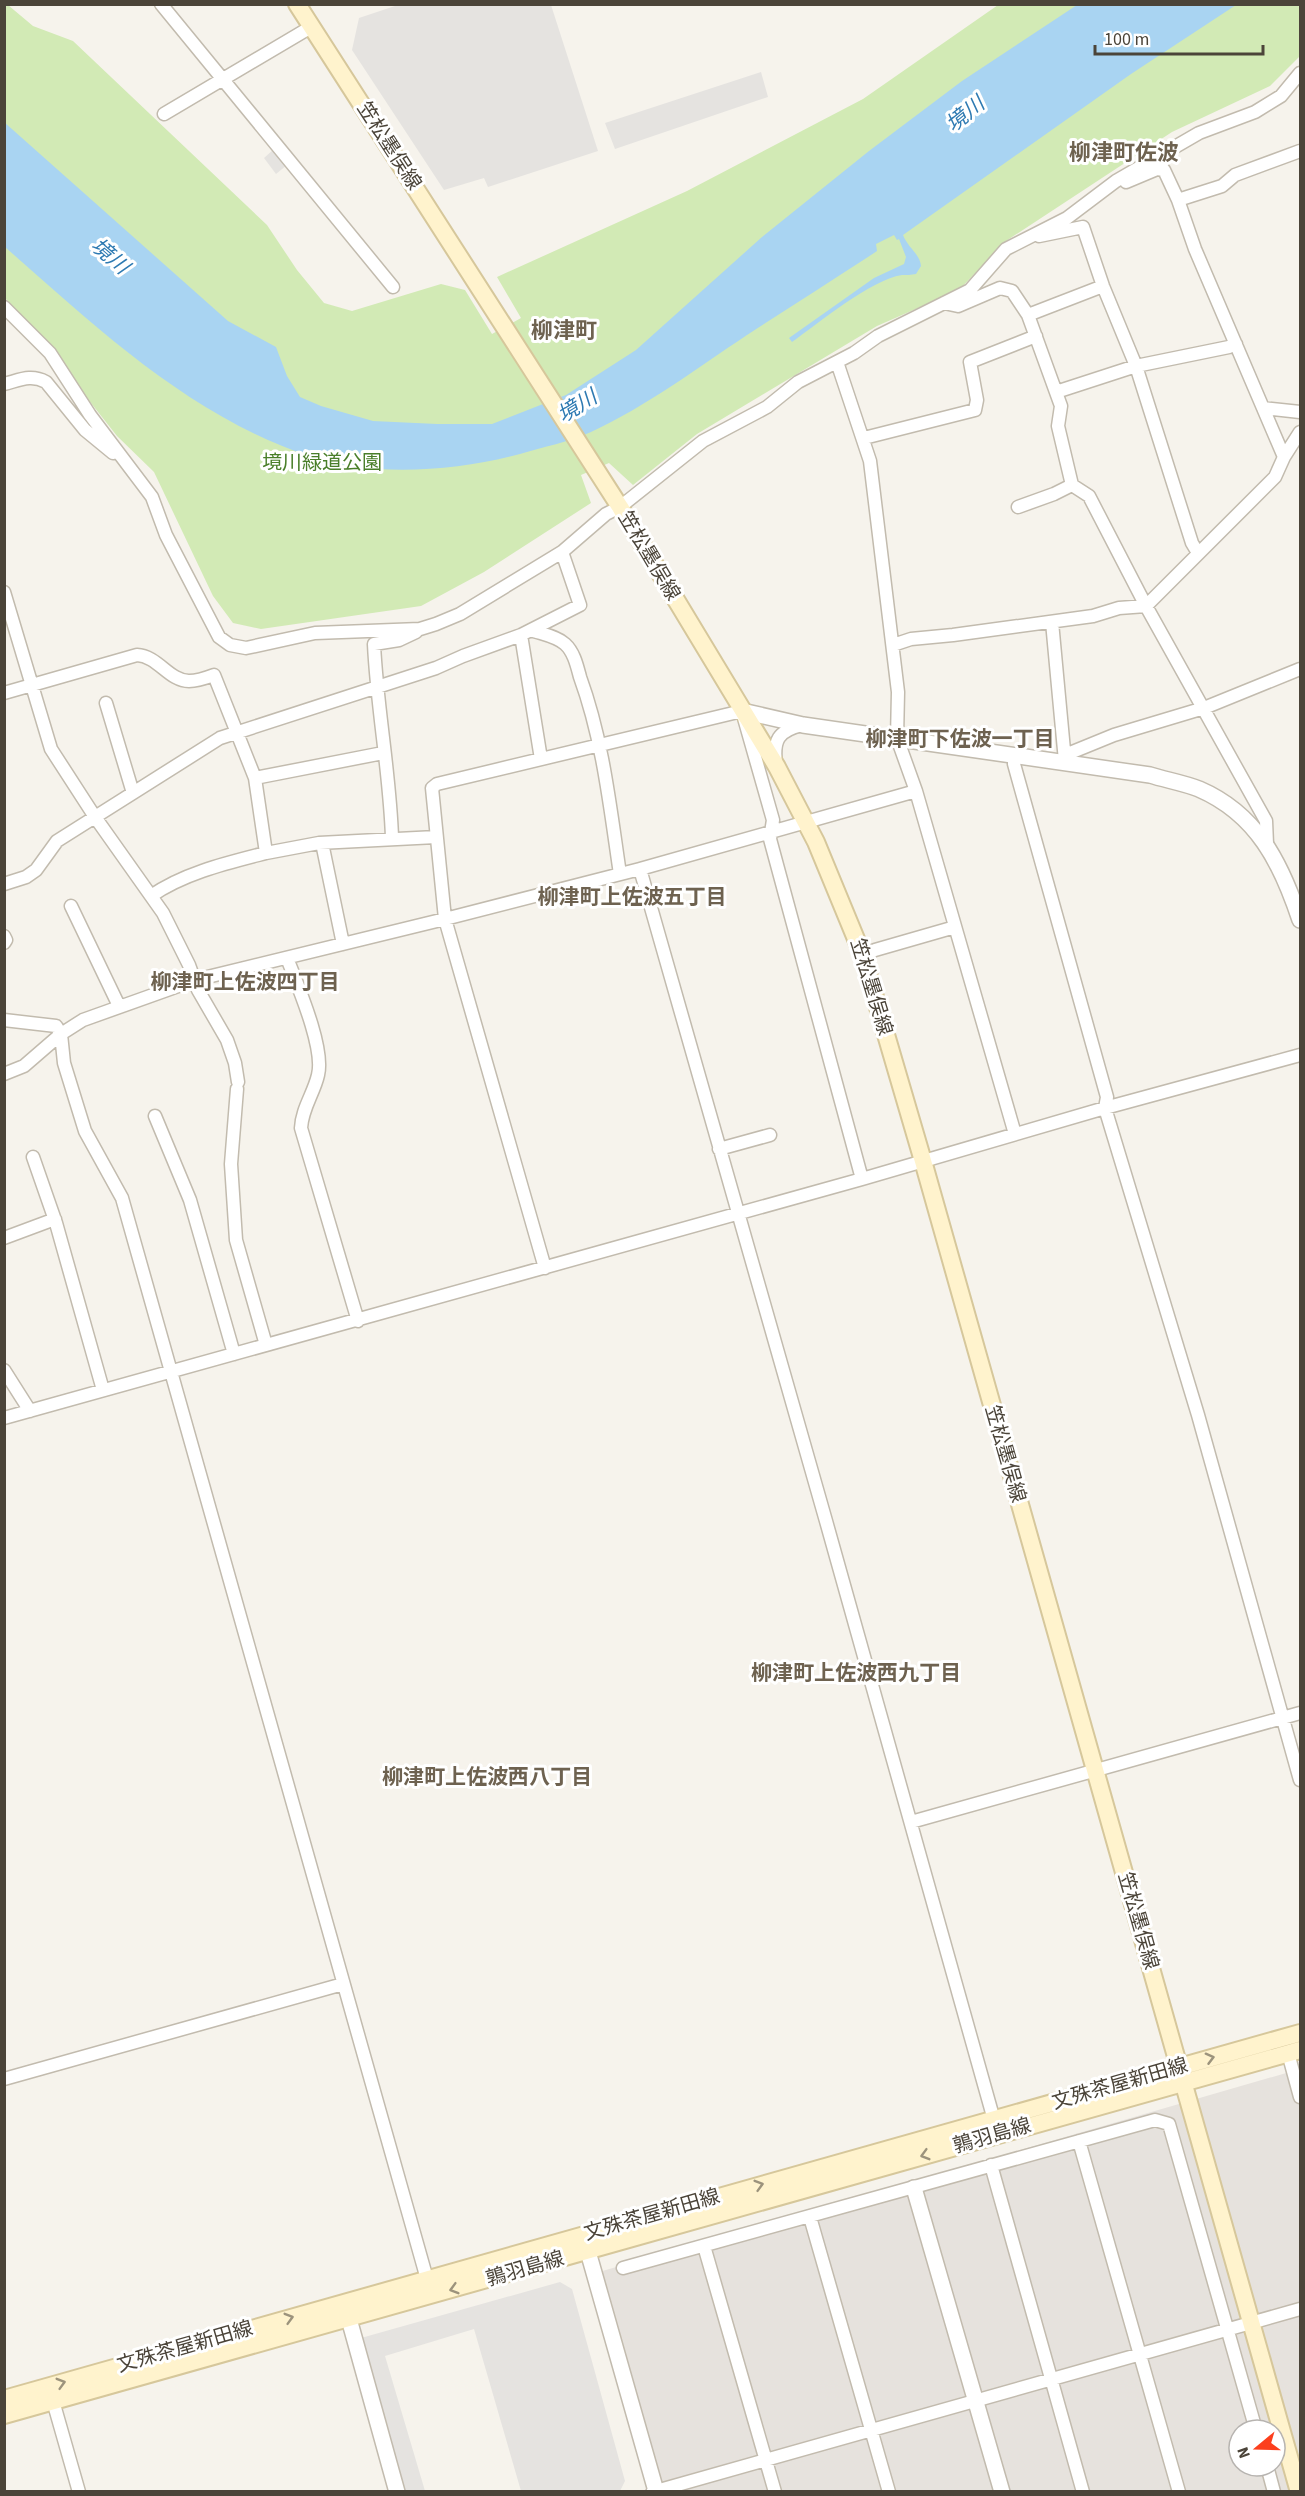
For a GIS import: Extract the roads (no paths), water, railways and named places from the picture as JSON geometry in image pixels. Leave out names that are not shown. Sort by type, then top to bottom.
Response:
[{"type":"main road","name":"笠松墨俣線","points":[[297,4],[620,507],[777,767],[806,821],[839,895],[863,956],[923,1161],[1299,2492]]},
{"type":"main road","name":"文殊茶屋新田線","points":[[4,2399],[427,2279],[585,2243],[994,2120],[1300,2033]]},
{"type":"main road","points":[[1184,2084],[1294,2051]]},
{"type":"main road","name":"鶉羽島線","points":[[4,2415],[349,2319],[585,2243],[1184,2084]]},
{"type":"street","points":[[161,4],[393,287]]},
{"type":"street","points":[[164,114],[311,27]]},
{"type":"street","points":[[392,838],[391,794],[383,753],[374,644],[399,640],[459,614],[562,552],[606,514],[620,507],[703,441],[767,407],[798,382],[837,362],[878,336],[970,290],[1006,249],[1067,218],[1116,181],[1199,133],[1255,112],[1281,96],[1300,73]]},
{"type":"street","points":[[1178,200],[1222,186],[1235,175],[1300,152]]},
{"type":"street","points":[[1116,181],[1118,186],[1157,169],[1164,170],[1284,458]]},
{"type":"street","points":[[1034,233],[1040,237],[1083,226],[1103,285],[1136,366],[1192,543],[1198,553]]},
{"type":"street","points":[[1028,315],[1103,285]]},
{"type":"street","points":[[944,303],[958,306],[1000,288],[1012,291],[1028,315],[1061,406],[1058,426],[1072,485],[1089,496],[1146,606],[1266,821],[1267,844]]},
{"type":"street","points":[[4,307],[50,354],[120,455],[153,497],[166,535],[219,637],[230,645],[246,648],[315,633],[420,629]]},
{"type":"street","points":[[864,438],[975,410],[977,400],[970,362],[1036,336]]},
{"type":"street","points":[[1056,392],[1136,366],[1236,344]]},
{"type":"street","points":[[837,362],[870,460],[898,692],[897,738],[916,791],[1015,1134]]},
{"type":"street","points":[[4,384],[29,377],[37,377],[46,382],[85,430],[110,452],[120,455]]},
{"type":"street","points":[[1263,408],[1300,412]]},
{"type":"street","points":[[893,645],[911,639],[1052,622],[1093,616],[1119,608],[1146,606],[1275,477],[1300,432]]},
{"type":"street","points":[[1018,507],[1072,485]]},
{"type":"street","points":[[4,884],[31,873],[57,841],[220,738],[436,668],[526,633],[580,604],[562,552]]},
{"type":"street","points":[[4,592],[51,749],[95,817],[151,896],[179,944],[198,990],[226,1040],[235,1063],[238,1085],[231,1164],[236,1240],[266,1346]]},
{"type":"street","points":[[1052,622],[1065,759]]},
{"type":"street","points":[[526,633],[552,637],[565,644],[573,656],[588,698],[600,745],[620,874]]},
{"type":"street","points":[[526,633],[541,759]]},
{"type":"street","points":[[4,693],[144,656],[180,680],[195,681],[213,675],[234,732],[255,778],[266,853]]},
{"type":"street","points":[[1065,759],[1114,735],[1204,708],[1300,669]]},
{"type":"street","points":[[106,703],[133,793]]},
{"type":"street","points":[[742,711],[773,820],[770,839],[862,1179]]},
{"type":"street","points":[[545,1268],[445,920],[432,789],[437,784],[742,711],[803,724],[1014,756],[1065,759],[1150,775],[1200,789],[1241,814],[1267,844],[1284,876],[1300,917]]},
{"type":"street","points":[[777,767],[774,748],[780,736],[786,729],[803,724]]},
{"type":"street","points":[[255,778],[383,753]]},
{"type":"street","points":[[1014,756],[1014,764],[1107,1097],[1105,1108],[1198,1415],[1300,1780]]},
{"type":"street","points":[[4,1074],[24,1066],[61,1034],[83,1020],[195,980],[445,920],[620,874],[916,791]]},
{"type":"street","points":[[151,896],[165,886],[219,866],[266,853],[322,843],[436,837]]},
{"type":"street","points":[[322,843],[343,944]]},
{"type":"street","points":[[640,868],[994,2120]]},
{"type":"street","points":[[71,906],[119,1006]]},
{"type":"street","points":[[863,956],[874,950],[955,927]]},
{"type":"street","points":[[4,936],[6,940],[4,943]]},
{"type":"street","points":[[287,958],[307,1010],[320,1063],[319,1074],[302,1117],[301,1128],[358,1321]]},
{"type":"street","points":[[4,1020],[56,1026],[61,1034],[64,1064],[85,1131],[122,1198],[427,2279]]},
{"type":"street","points":[[4,1418],[358,1321],[1105,1108],[1300,1060]]},
{"type":"street","points":[[155,1116],[190,1200],[234,1354]]},
{"type":"street","points":[[719,1149],[770,1135]]},
{"type":"street","points":[[33,1157],[55,1219],[103,1390]]},
{"type":"street","points":[[4,1238],[55,1219]]},
{"type":"street","points":[[4,1370],[30,1411]]},
{"type":"street","points":[[911,1822],[1300,1713]]},
{"type":"street","points":[[4,2079],[343,1984]]},
{"type":"street","points":[[1294,2051],[1300,2097]]},
{"type":"street","points":[[623,2268],[1079,2141],[1155,2121],[1169,2124],[1252,2418]]},
{"type":"street","points":[[1079,2141],[1179,2492]]},
{"type":"street","points":[[991,2165],[1083,2492]]},
{"type":"street","points":[[914,2188],[1002,2492]]},
{"type":"street","points":[[810,2217],[889,2492]]},
{"type":"street","points":[[585,2243],[655,2491],[1300,2309]]},
{"type":"street","points":[[704,2246],[775,2492]]},
{"type":"street","points":[[349,2319],[398,2492]]},
{"type":"street","points":[[53,2401],[79,2492]]},
{"type":"water","name":"境川","points":[[1077,5],[1236,5],[1131,74],[903,235],[920,262],[921,266],[916,274],[902,275],[875,285],[845,303],[792,342],[789,338],[874,278],[904,264],[906,257],[899,239],[897,240],[894,235],[876,244],[877,251],[632,411],[574,439],[495,460],[442,468],[387,470],[334,463],[266,439],[224,418],[147,367],[5,247],[4,122],[228,321],[276,347],[287,376],[300,397],[321,406],[373,421],[492,424],[566,395],[636,350],[762,237],[869,151],[962,81]]},
{"type":"district","name":"柳津町佐波","points":[[1124,153]]},
{"type":"district","name":"柳津町","points":[[564,331]]},
{"type":"district","name":"柳津町下佐波一丁目","points":[[960,739]]},
{"type":"district","name":"柳津町上佐波五丁目","points":[[632,897]]},
{"type":"district","name":"柳津町上佐波四丁目","points":[[245,982]]},
{"type":"district","name":"柳津町上佐波西九丁目","points":[[856,1673]]},
{"type":"district","name":"柳津町上佐波西八丁目","points":[[487,1777]]},
{"type":"park label","name":"境川緑道公園","points":[[322,463]]}]
